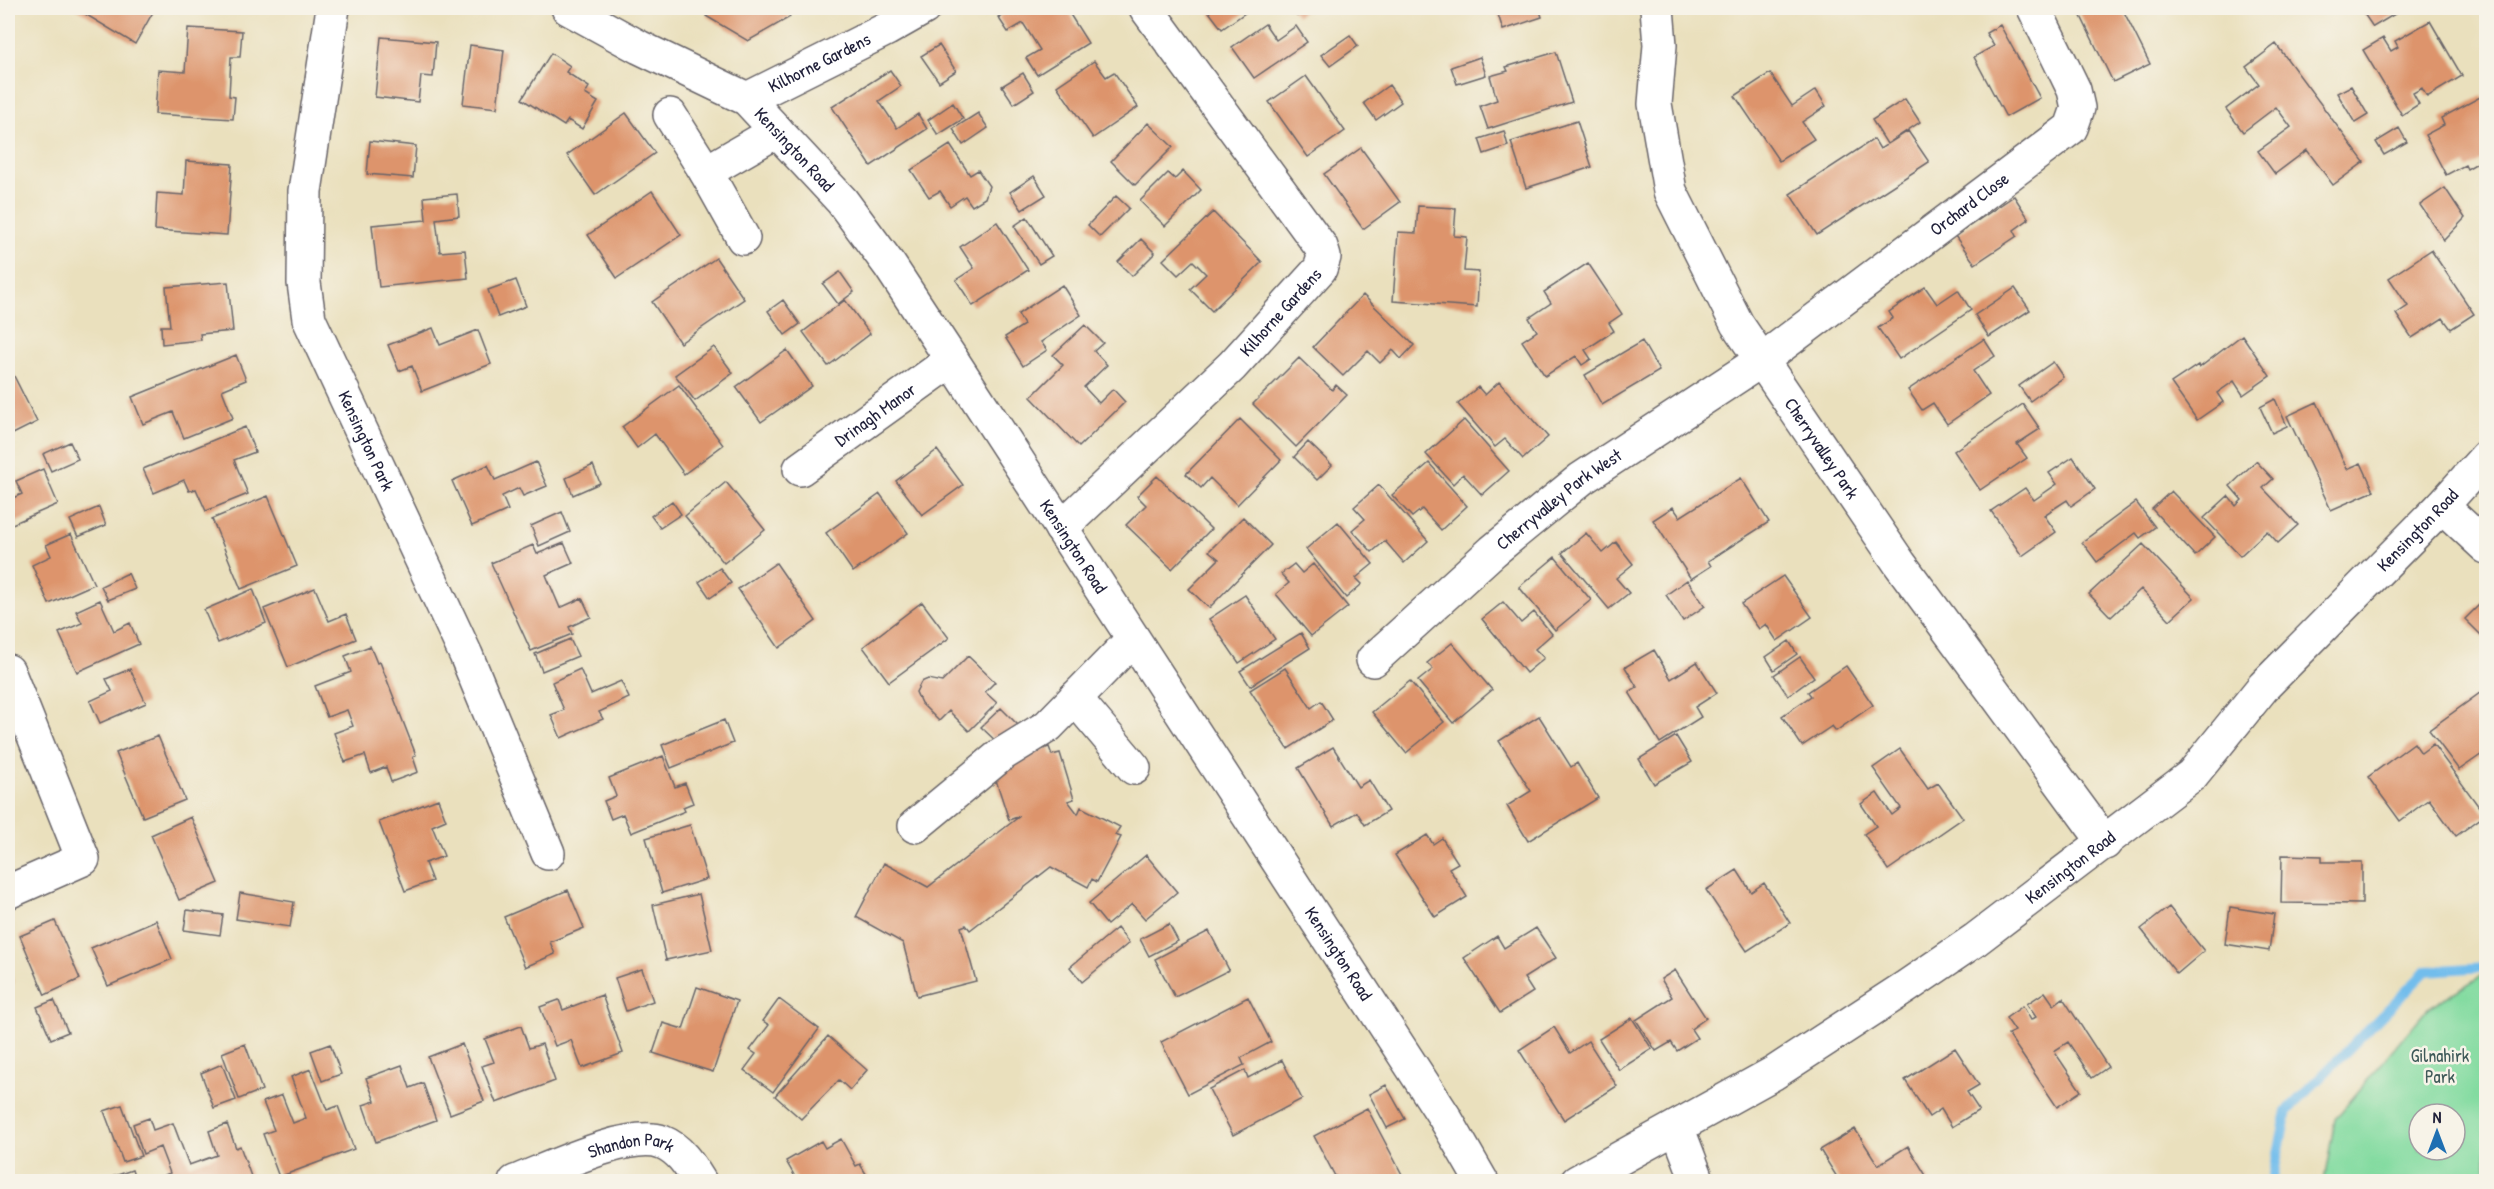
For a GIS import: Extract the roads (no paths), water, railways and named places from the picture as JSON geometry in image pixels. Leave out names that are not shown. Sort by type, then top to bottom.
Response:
[{"type":"street","name":"Kensington Park","points":[[333,8],[304,191],[304,283],[309,319],[466,655],[548,853]]},
{"type":"street","name":"Kensington Road","points":[[568,8],[639,47],[747,99],[842,201],[890,266],[952,360],[1444,1116],[1482,1182]]},
{"type":"street","name":"Kilhorne Gardens","points":[[747,99],[924,8]]},
{"type":"street","name":"Kilhorne Gardens","points":[[1061,528],[1232,366],[1320,269],[1324,257],[1321,247],[1146,8]]},
{"type":"street","name":"Cherryvalley Park","points":[[1657,8],[1659,45],[1655,104],[1670,191],[1737,324],[1900,564],[2105,843]]},
{"type":"street","name":"Orchard Close","points":[[1762,360],[2071,128],[2078,108],[2074,90],[2034,8]]},
{"type":"street","points":[[670,115],[706,172],[743,238]]},
{"type":"street","points":[[706,172],[777,131]]},
{"type":"street","name":"Drinagh Manor","points":[[800,469],[952,360]]},
{"type":"street","name":"Cherryvalley Park West","points":[[1373,660],[1493,551],[1581,479],[1762,360]]},
{"type":"street","name":"Kensington Road","points":[[1577,1182],[1774,1073],[1906,987],[1975,940],[2192,775],[2264,686],[2442,506],[2487,457]]},
{"type":"street","points":[[2442,506],[2487,547]]},
{"type":"street","points":[[915,826],[1001,755],[1048,726],[1133,639]]},
{"type":"street","points":[[8,671],[83,859],[8,892]]},
{"type":"street","points":[[1075,698],[1134,768]]},
{"type":"street","points":[[1677,1127],[1698,1182]]},
{"type":"street","name":"Shandon Park","points":[[515,1182],[615,1144],[640,1138],[662,1142],[680,1153],[700,1182]]},
{"type":"waterway","points":[[2272,1182],[2287,1111],[2426,971],[2486,967]]},
{"type":"park label","name":"Gilnahirk Park","points":[[2440,1066]]}]
